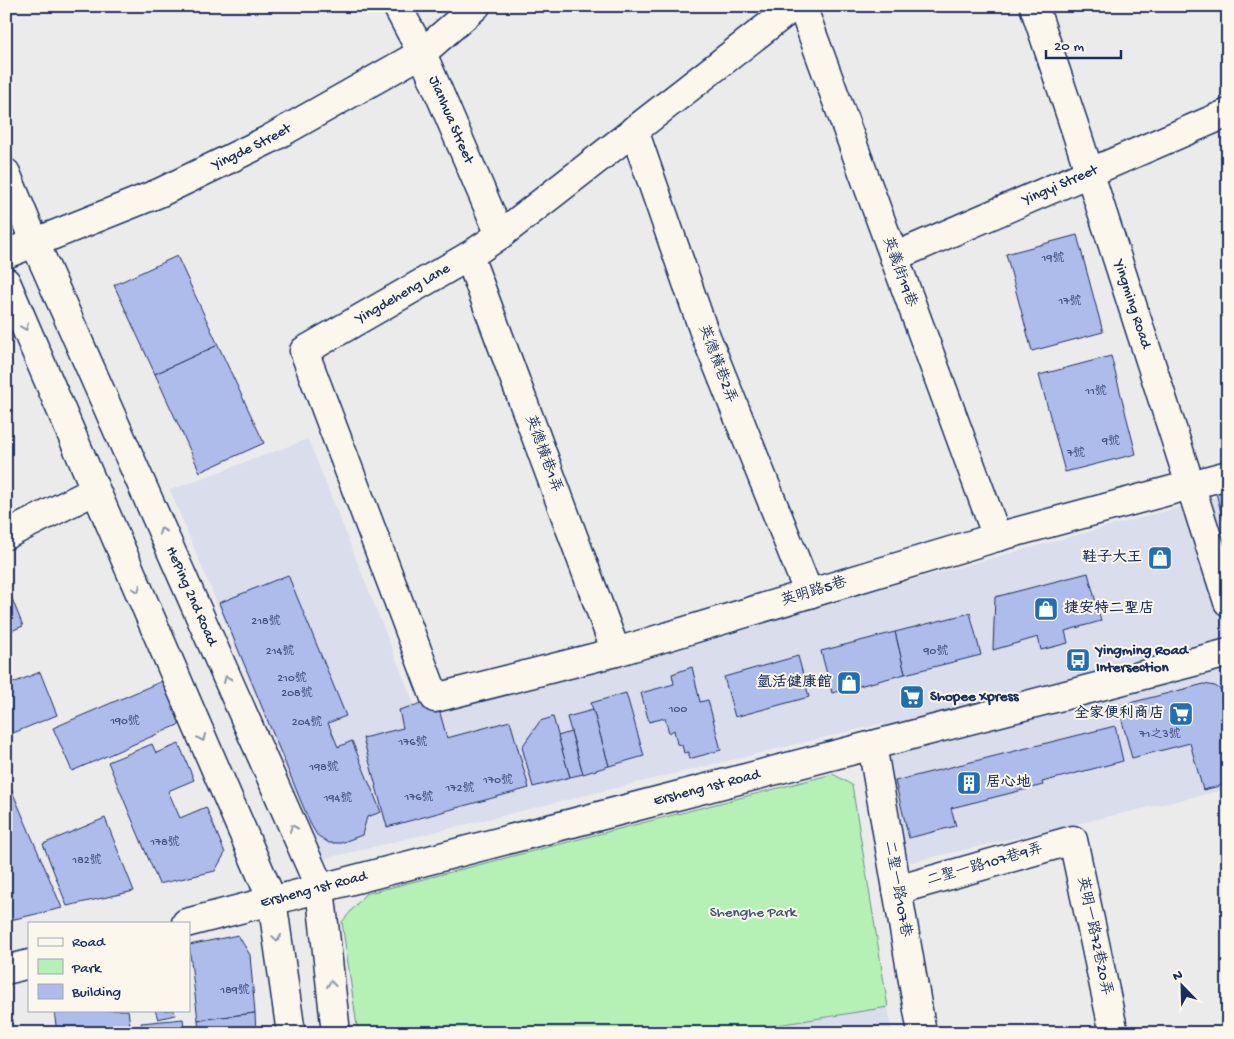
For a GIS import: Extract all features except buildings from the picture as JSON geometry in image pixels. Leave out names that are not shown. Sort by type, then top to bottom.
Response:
[{"type":"street","name":"Jianhua Street","points":[[397,6],[422,53],[500,235]]},
{"type":"street","name":"Yingde Street","points":[[6,254],[159,193],[268,140],[422,53],[476,6]]},
{"type":"street","name":"Yingdeheng Lane","points":[[436,698],[304,351],[469,256],[500,235],[794,6]]},
{"type":"street","name":"英義街19巷","points":[[802,6],[997,537]]},
{"type":"street","name":"Yingming Road","points":[[1034,6],[1228,602]]},
{"type":"street","name":"Yingyi Street","points":[[894,257],[1228,113]]},
{"type":"street","name":"英德橫巷2弄","points":[[634,130],[703,329],[809,594]]},
{"type":"street","name":"HePing 2nd Road","points":[[6,173],[35,243],[320,888],[336,1033]]},
{"type":"street","name":"英德橫巷1弄","points":[[469,256],[616,652]]},
{"type":"street","points":[[6,282],[94,491],[272,900],[291,1033]]},
{"type":"street","name":"英明路5巷","points":[[436,698],[616,652],[997,537],[1228,475]]},
{"type":"street","points":[[6,535],[94,491]]},
{"type":"street","name":"Ersheng 1st Road","points":[[190,922],[1228,653]]},
{"type":"street","name":"二聖一路107巷","points":[[872,745],[922,1033]]},
{"type":"street","name":"二聖一路107巷9弄","points":[[897,890],[1073,840]]},
{"type":"street","name":"英明一路72巷20弄","points":[[1073,840],[1114,1033]]},
{"type":"street","points":[[6,970],[28,964]]},
{"type":"shaded area","points":[[308,439],[418,714],[1228,494],[1228,789],[903,864],[884,723],[323,859],[170,490]]},
{"type":"shaded area","points":[[888,1007],[892,1033],[729,1033]]},
{"type":"green space","name":"Shenghe Park","points":[[833,774],[852,785],[888,1007],[729,1033],[358,1033],[342,922],[365,894]]},
{"type":"place","name":"鞋子大王","points":[[1160,558]]},
{"type":"place","name":"捷安特二聖店","points":[[1046,609]]},
{"type":"place","name":"Yingming Road Intersection","points":[[1078,660]]},
{"type":"place","name":"氫活健康館","points":[[849,683]]},
{"type":"place","name":"Shopee Xpress","points":[[912,697]]},
{"type":"place","name":"全家便利商店","points":[[1181,714]]},
{"type":"place","name":"居心地","points":[[969,783]]}]
